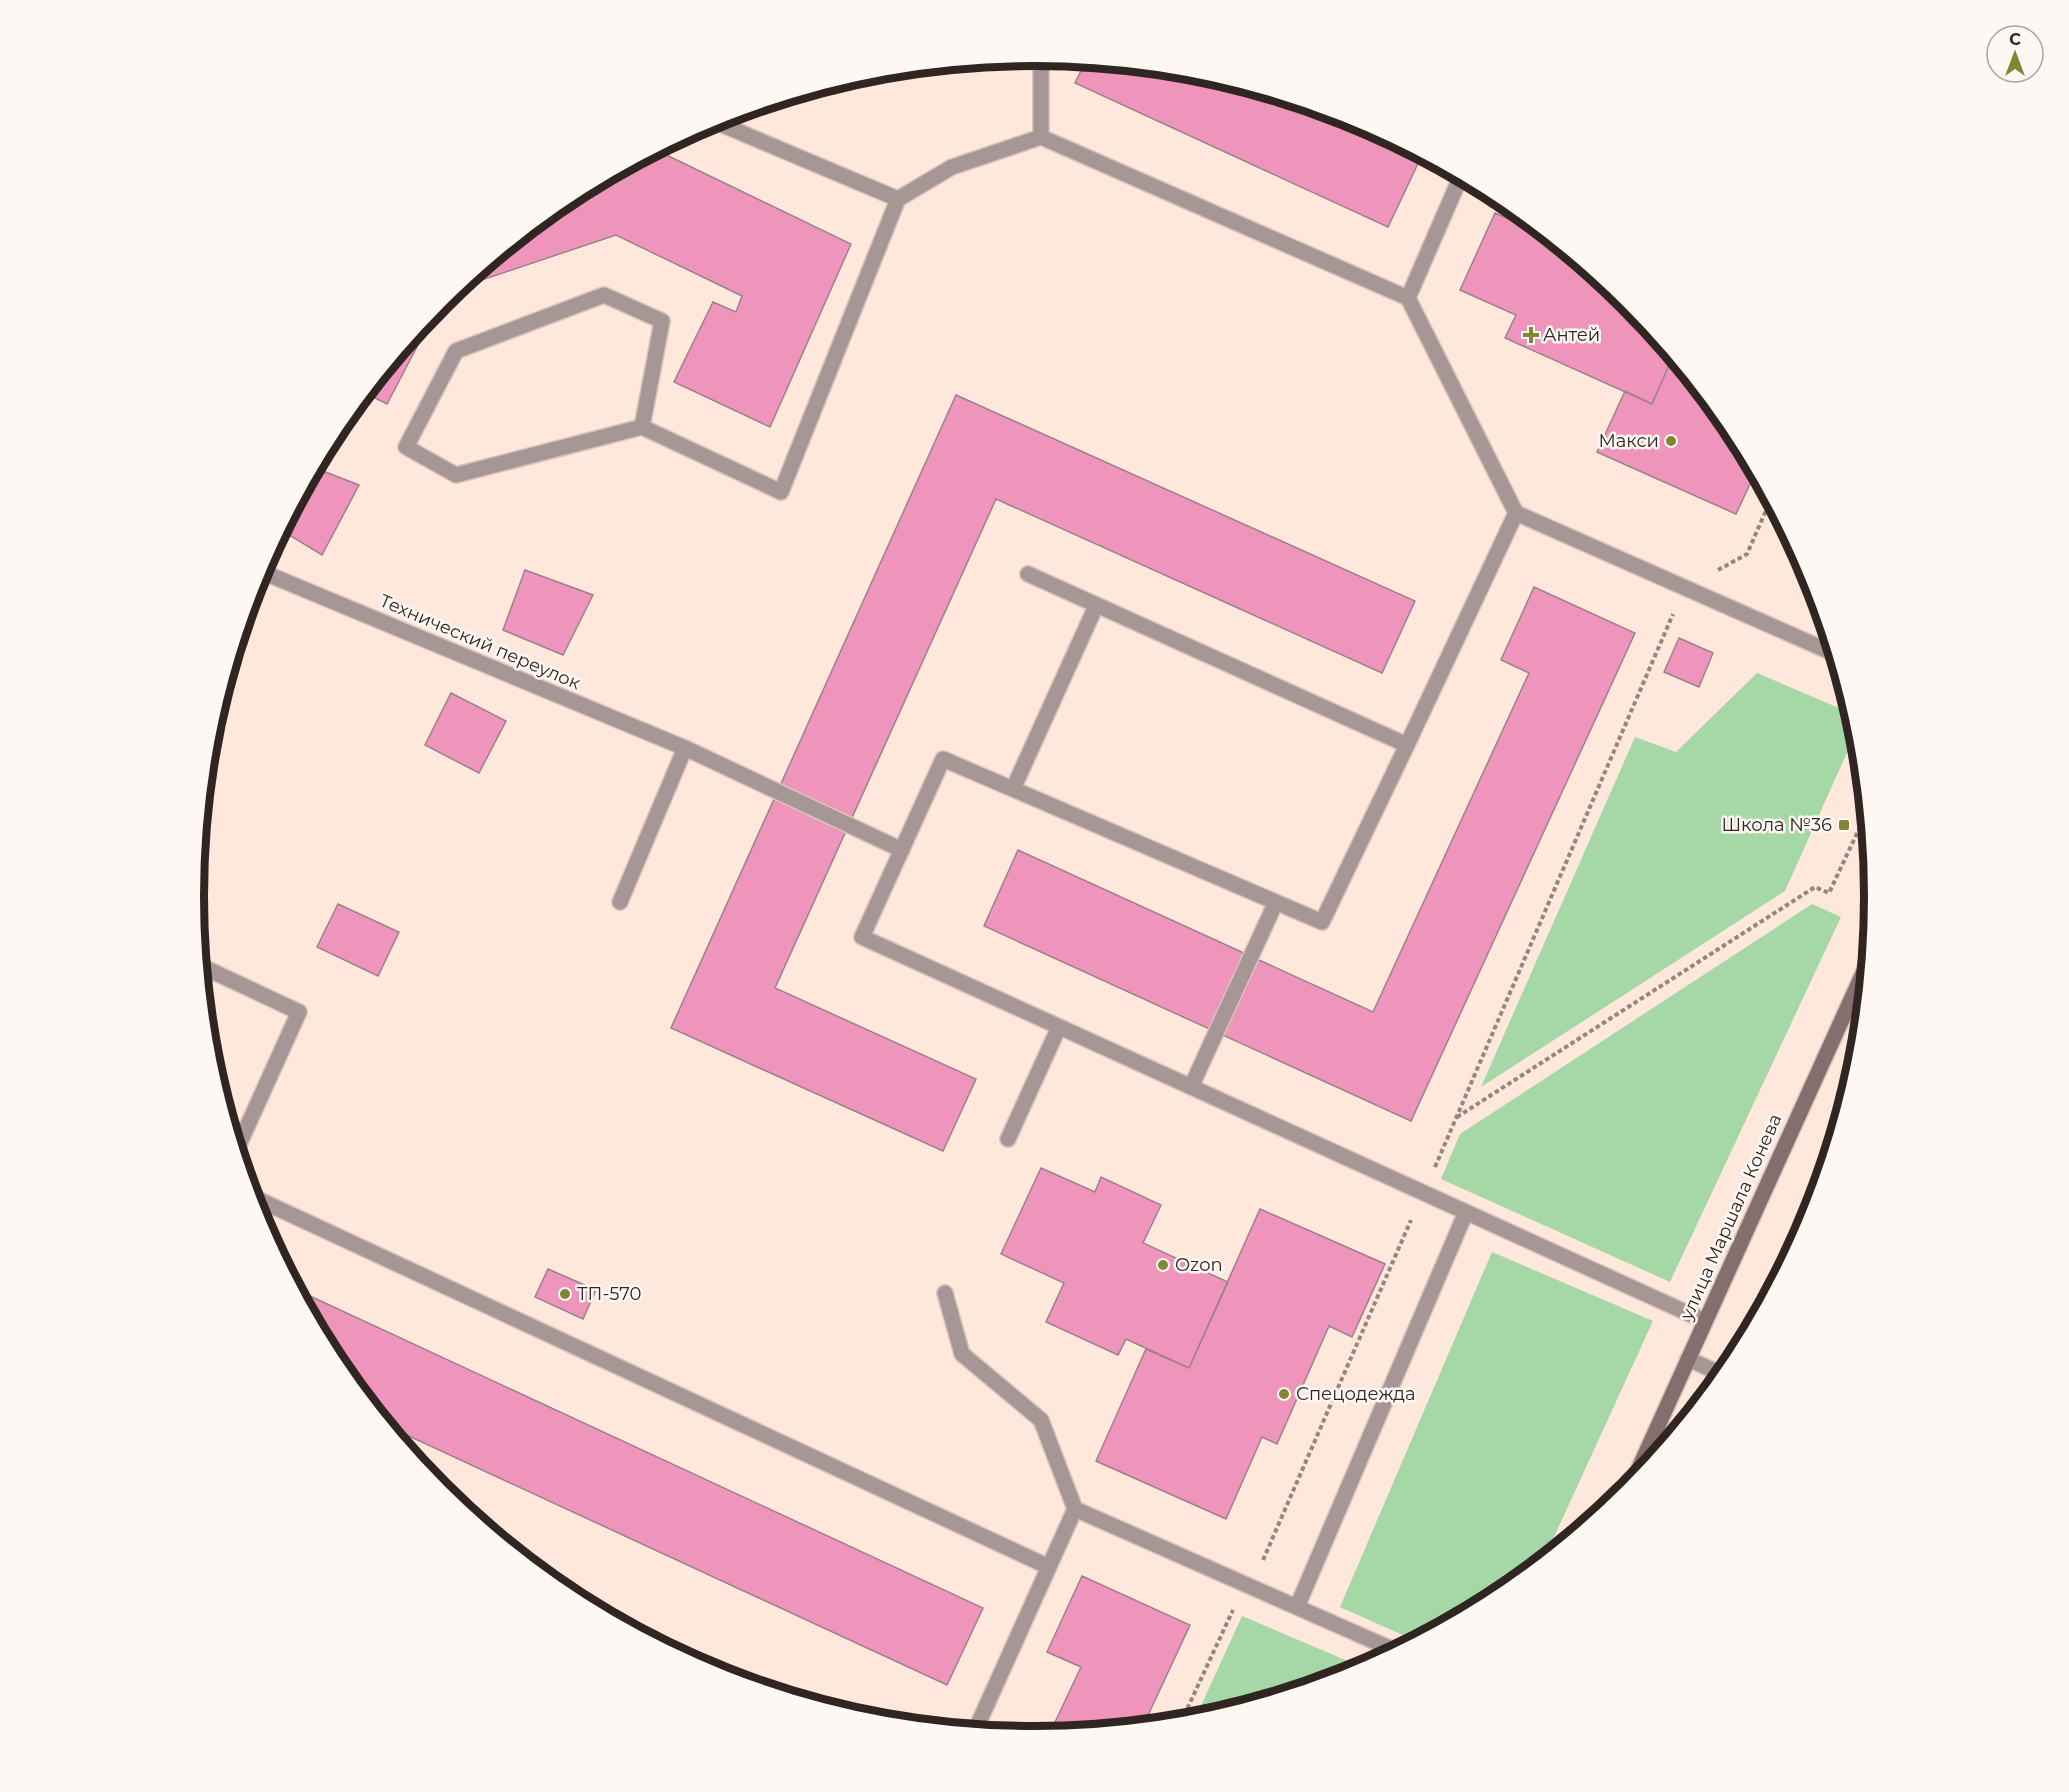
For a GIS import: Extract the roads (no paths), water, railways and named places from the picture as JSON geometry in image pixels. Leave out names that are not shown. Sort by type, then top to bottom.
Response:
[{"type":"main road","name":"улица Маршала Конева","points":[[1642,1461],[1705,1321],[1856,1008]]},
{"type":"street","points":[[1041,66],[1041,137]]},
{"type":"street","points":[[725,126],[898,199]]},
{"type":"street","points":[[642,427],[662,321],[604,295],[456,351],[406,447],[456,475],[642,427],[781,492],[898,199],[952,167],[1041,137],[1408,298],[1516,513],[1827,650]]},
{"type":"street","points":[[1408,298],[1458,182]]},
{"type":"street","points":[[1516,513],[1322,922],[943,759],[862,937],[1705,1321]]},
{"type":"street","points":[[1028,574],[1407,745]]},
{"type":"street","name":"Технический переулок","points":[[269,575],[685,748],[902,850]]},
{"type":"street","points":[[1013,789],[1096,606]]},
{"type":"street","points":[[620,902],[685,748]]},
{"type":"street","points":[[1191,1087],[1276,902]]},
{"type":"street","points":[[208,969],[299,1012],[242,1139]]},
{"type":"street","points":[[1008,1139],[1059,1027]]},
{"type":"street","points":[[263,1202],[1049,1567]]},
{"type":"street","points":[[1297,1607],[1466,1212]]},
{"type":"street","points":[[945,1293],[962,1354],[1041,1420],[1075,1509],[978,1724]]},
{"type":"street","points":[[1688,1359],[1715,1371]]},
{"type":"street","points":[[1075,1509],[1387,1647]]},
{"type":"place","name":"Антей","points":[[1531,335]]},
{"type":"place","name":"Макси","points":[[1671,441]]},
{"type":"place","name":"Школа №36","points":[[1844,825]]},
{"type":"place","name":"Ozon","points":[[1163,1265]]},
{"type":"place","name":"ТП-570","points":[[565,1294]]},
{"type":"place","name":"Спецодежда","points":[[1284,1394]]}]
